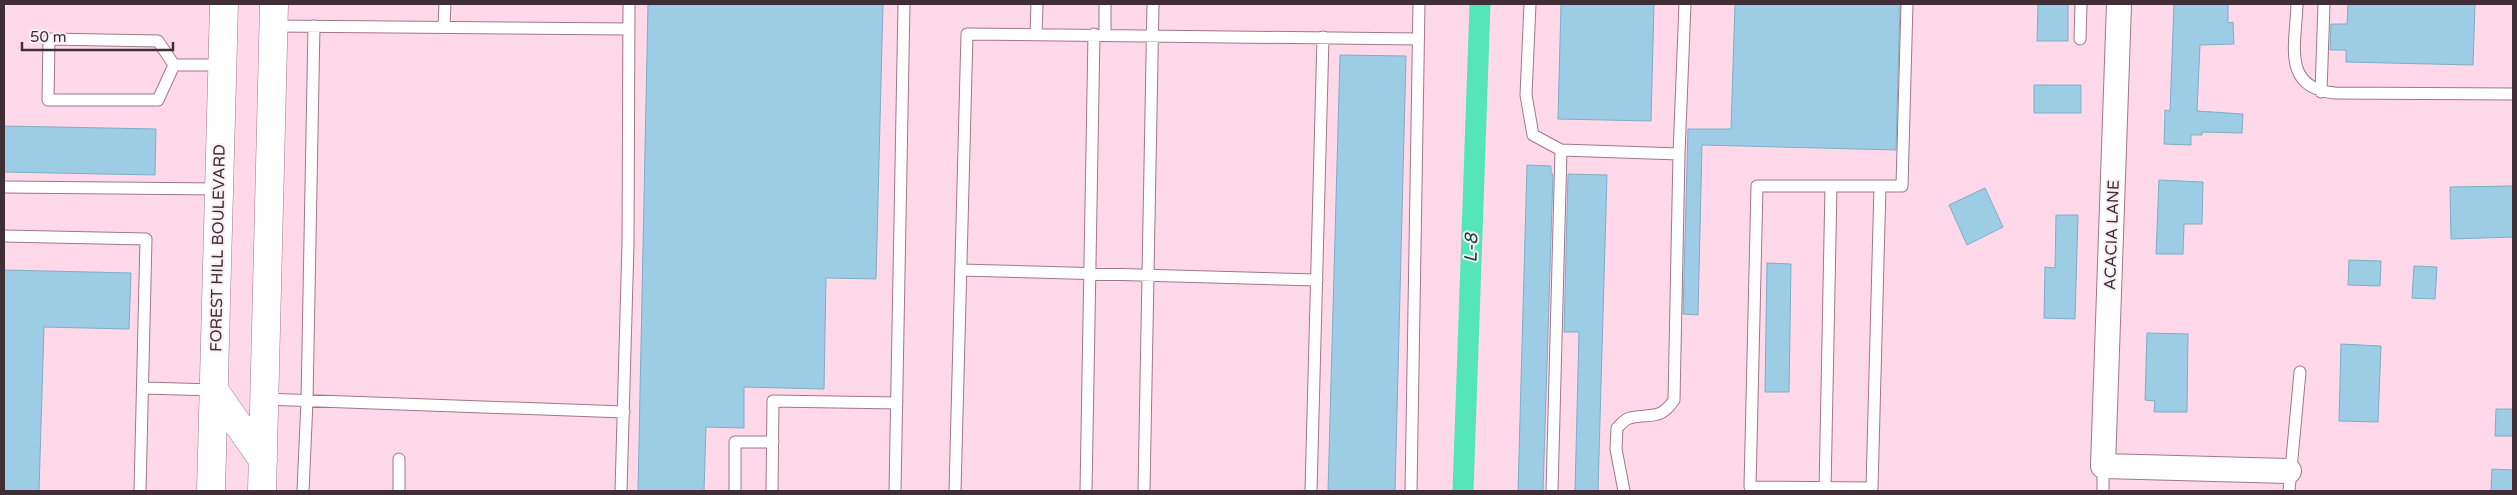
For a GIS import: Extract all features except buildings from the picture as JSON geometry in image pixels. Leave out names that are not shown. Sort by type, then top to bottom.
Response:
[{"type":"main road","name":"FOREST HILL BOULEVARD","points":[[211,491],[222,5]]},
{"type":"main road","points":[[262,491],[274,15]]},
{"type":"main road","points":[[214,390],[262,460]]},
{"type":"street","name":"ACACIA LANE","points":[[2103,466],[2119,4]]},
{"type":"street","points":[[2103,466],[2289,481]]},
{"type":"lane","points":[[444,4],[444,27]]},
{"type":"lane","points":[[621,491],[628,244],[629,4]]},
{"type":"lane","points":[[895,491],[904,4]]},
{"type":"lane","points":[[1036,34],[1037,4]]},
{"type":"lane","points":[[1086,491],[1090,275],[1100,34],[1106,4]]},
{"type":"lane","points":[[1144,491],[1153,4]]},
{"type":"lane","points":[[1411,491],[1419,4]]},
{"type":"lane","points":[[1530,4],[1526,95],[1533,135],[1561,150],[1679,154]]},
{"type":"lane","points":[[1624,491],[1616,449],[1617,428],[1628,418],[1654,416],[1667,411],[1674,400],[1679,154],[1685,4]]},
{"type":"lane","points":[[1880,186],[1872,488],[1825,490],[1750,487],[1757,186],[1880,186],[1902,186],[1907,4]]},
{"type":"lane","points":[[2080,39],[2081,4]]},
{"type":"lane","points":[[2298,4],[2296,69],[2307,86],[2321,92],[2513,94]]},
{"type":"lane","points":[[2321,92],[2324,4]]},
{"type":"lane","points":[[274,15],[314,26],[628,29]]},
{"type":"lane","points":[[303,491],[307,401],[314,26]]},
{"type":"lane","points":[[955,491],[967,34],[1153,34],[1418,39]]},
{"type":"lane","points":[[1311,491],[1323,37]]},
{"type":"lane","points":[[49,39],[158,41],[174,65],[158,100],[48,100],[49,39]]},
{"type":"lane","points":[[174,65],[222,65]]},
{"type":"lane","points":[[1552,491],[1561,150]]},
{"type":"lane","points":[[1825,490],[1831,186]]},
{"type":"lane","points":[[4,187],[219,189]]},
{"type":"lane","points":[[4,236],[146,239],[144,388],[140,491]]},
{"type":"lane","points":[[961,270],[1318,280]]},
{"type":"lane","points":[[2289,481],[2300,372]]},
{"type":"lane","points":[[144,388],[214,390]]},
{"type":"lane","points":[[264,399],[624,412]]},
{"type":"lane","points":[[772,491],[773,401],[897,403]]},
{"type":"lane","points":[[735,491],[735,442],[772,442]]},
{"type":"lane","points":[[399,459],[399,491]]},
{"type":"lane","points":[[2103,466],[2103,491]]},
{"type":"waterway","name":"L-8","points":[[1463,491],[1480,4]]}]
